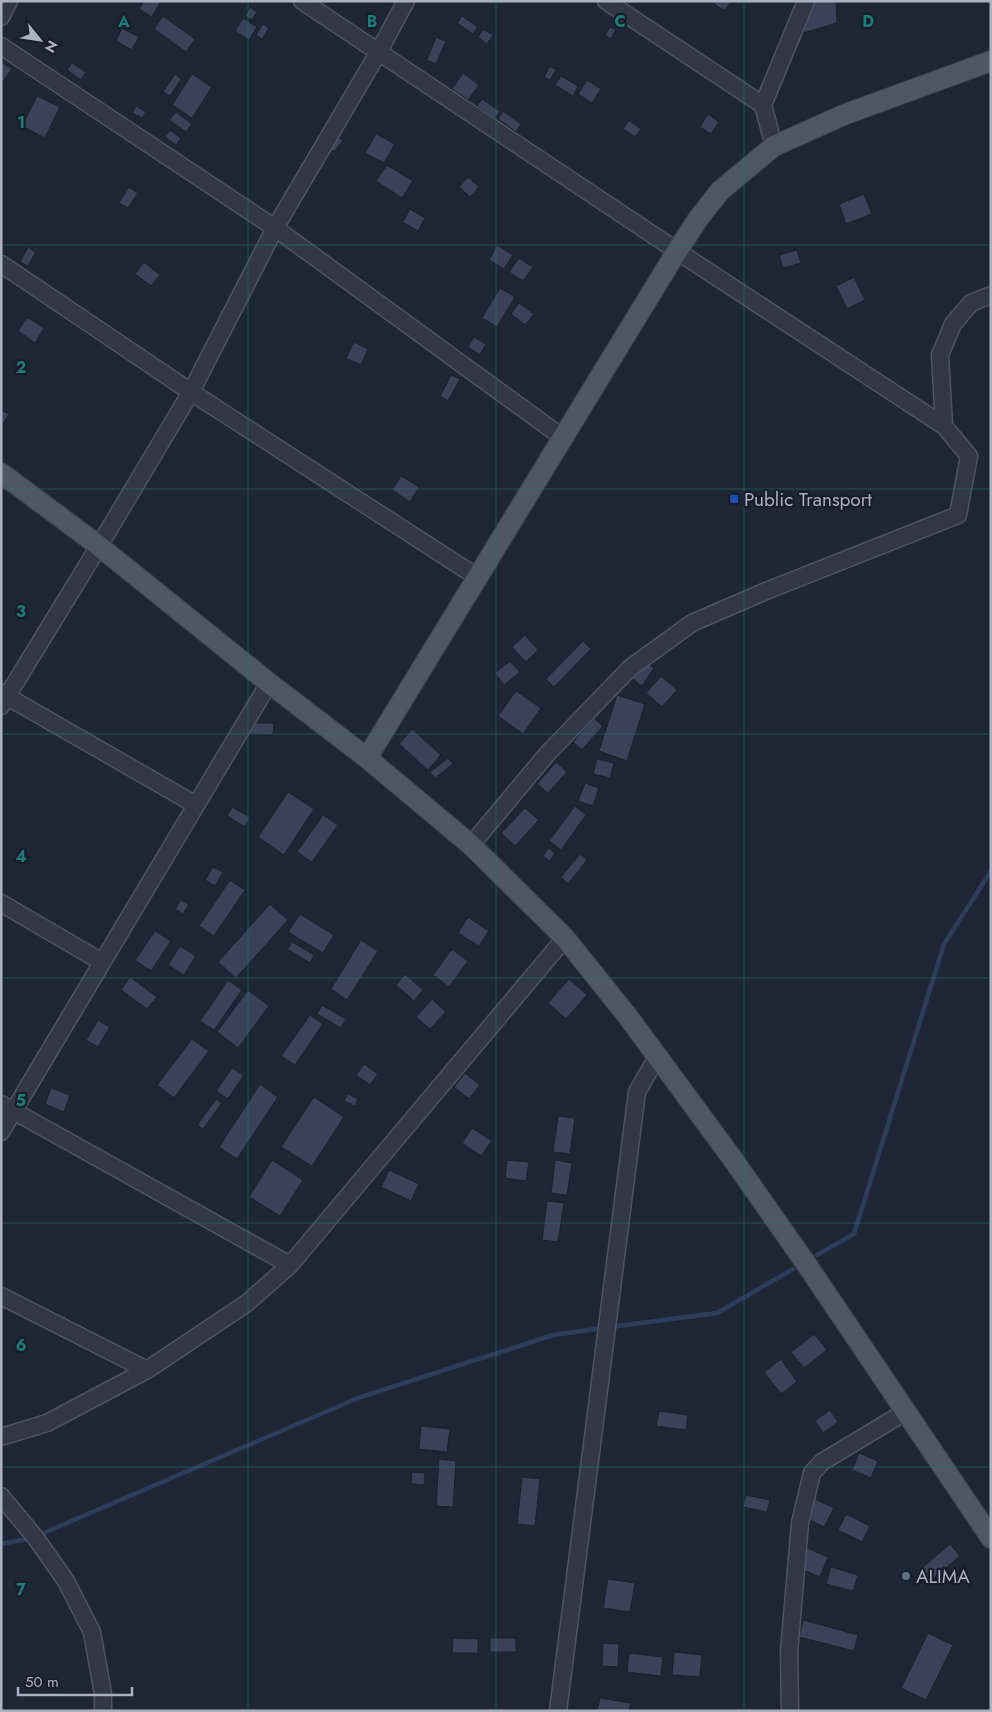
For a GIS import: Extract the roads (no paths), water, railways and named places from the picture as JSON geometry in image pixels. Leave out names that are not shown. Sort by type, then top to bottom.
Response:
[{"type":"main road","points":[[367,758],[677,251],[698,219],[720,191],[774,146],[846,114],[991,61]]},
{"type":"main road","points":[[1,473],[99,546],[367,758],[471,845],[565,938],[732,1158],[807,1265],[991,1538]]},
{"type":"street","points":[[1,17],[9,1]]},
{"type":"street","points":[[302,1],[944,426],[969,456],[958,515],[766,591],[692,623],[630,668],[548,754],[471,845]]},
{"type":"street","points":[[196,805],[3,699],[99,546],[191,392],[275,228],[406,1]]},
{"type":"street","points":[[606,1],[763,104]]},
{"type":"street","points":[[774,146],[763,104],[806,1]]},
{"type":"street","points":[[1,46],[275,228],[562,437]]},
{"type":"street","points":[[1,264],[191,392],[477,577]]},
{"type":"street","points":[[944,426],[940,355],[954,324],[971,303],[991,295]]},
{"type":"street","points":[[1,1132],[7,1108],[102,962],[269,682]]},
{"type":"street","points":[[1,903],[102,962]]},
{"type":"street","points":[[1,1437],[47,1423],[147,1370],[248,1303],[290,1265],[565,938]]},
{"type":"street","points":[[558,1711],[637,1092],[657,1057]]},
{"type":"street","points":[[7,1108],[290,1265]]},
{"type":"street","points":[[1,1296],[147,1370]]},
{"type":"street","points":[[790,1711],[789,1652],[800,1524],[812,1473],[822,1462],[905,1412]]},
{"type":"street","points":[[1,1496],[35,1537],[66,1580],[92,1632],[103,1694],[103,1711]]},
{"type":"waterway","points":[[817,1255],[854,1234],[944,944],[991,871]]},
{"type":"waterway","points":[[610,1327],[717,1313],[793,1269]]},
{"type":"waterway","points":[[39,1535],[358,1398],[553,1335],[603,1328]]},
{"type":"waterway","points":[[1,1544],[32,1538]]},
{"type":"place","name":"Public Transport","points":[[734,499]]},
{"type":"place","name":"ALIMA","points":[[906,1576]]}]
